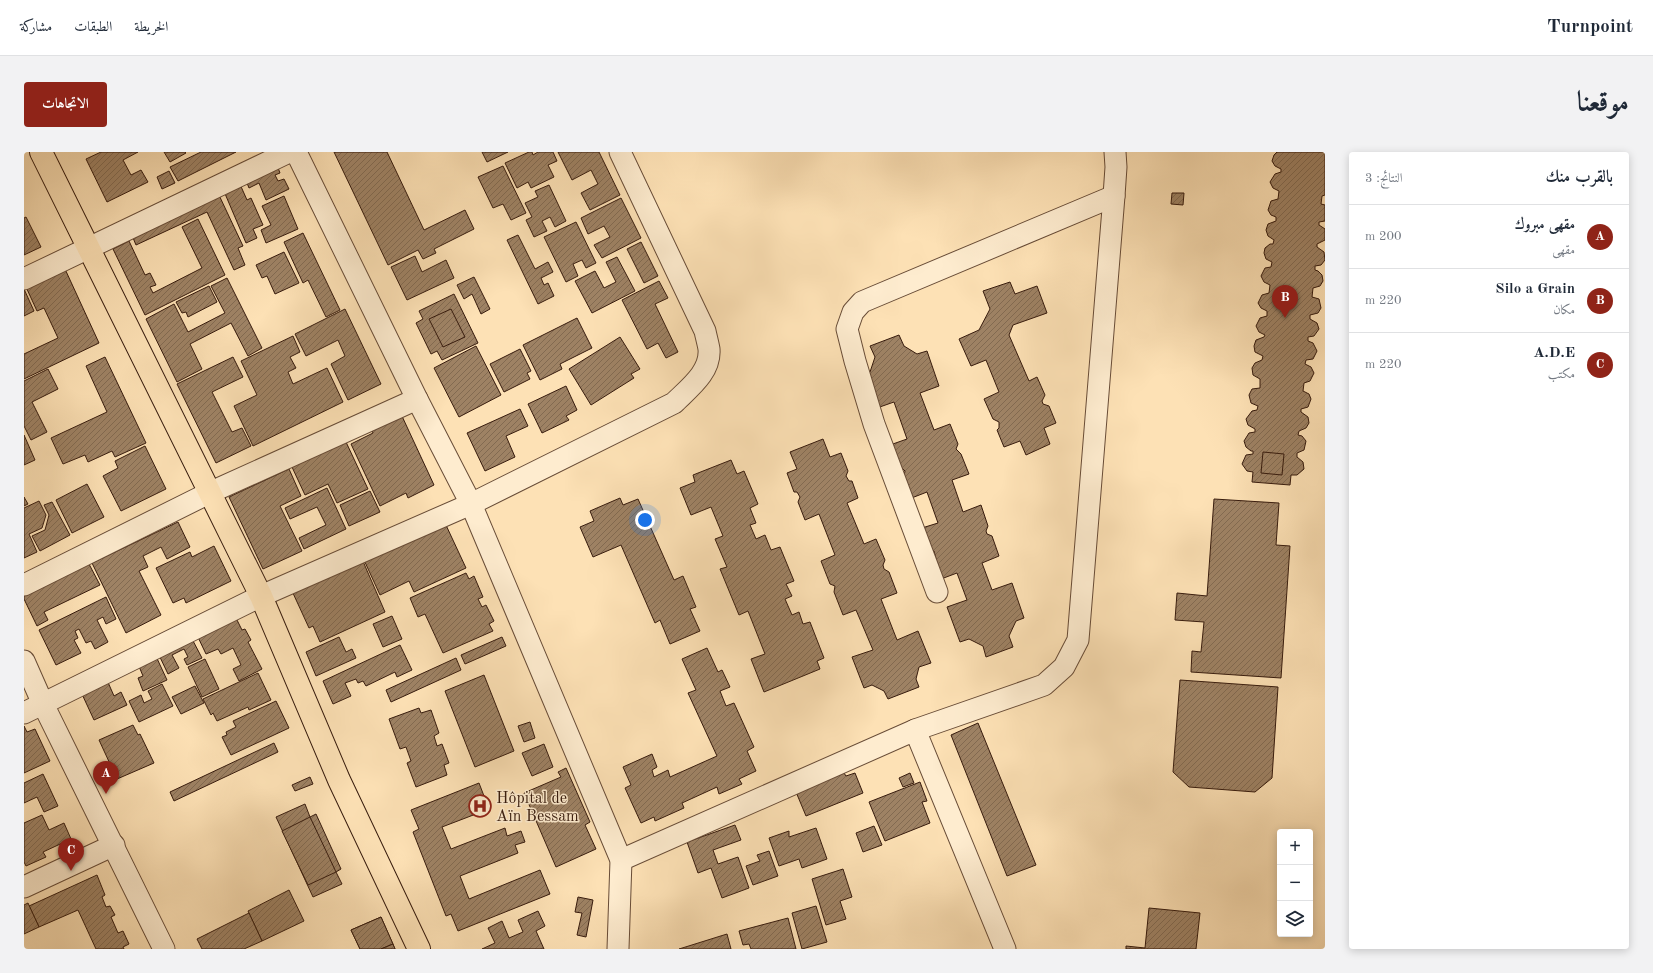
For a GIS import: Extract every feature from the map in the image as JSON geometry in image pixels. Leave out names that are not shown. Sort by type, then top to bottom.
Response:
[{"type":"main road","points":[[41,152],[261,596],[339,780],[419,949]]},
{"type":"street","points":[[24,279],[290,152]]},
{"type":"street","points":[[296,152],[470,504],[621,860],[618,949]]},
{"type":"street","points":[[24,713],[261,596],[470,504],[674,402],[698,379],[707,364],[709,350],[705,330],[620,152]]},
{"type":"street","points":[[621,860],[915,730],[1044,685],[1064,667],[1078,640],[1114,196],[1116,167],[1115,152]]},
{"type":"street","points":[[937,592],[874,424],[855,361],[847,329],[853,312],[862,302],[1114,196]]},
{"type":"street","points":[[24,586],[209,493],[417,399]]},
{"type":"street","points":[[24,661],[43,704],[114,845],[164,949]]},
{"type":"street","points":[[915,730],[1005,949]]},
{"type":"street","points":[[24,887],[114,845]]},
{"type":"building","points":[[101,152],[138,152],[123,160],[131,175],[141,170],[148,182],[107,202],[86,159]]},
{"type":"building","points":[[164,152],[185,152],[186,153],[170,162]]},
{"type":"building","points":[[201,152],[236,152],[178,181],[170,167]]},
{"type":"building","points":[[334,152],[387,152],[424,230],[465,210],[474,229],[434,249],[436,253],[423,259],[418,250],[388,265]]},
{"type":"building","points":[[482,152],[508,152],[487,162]]},
{"type":"building","points":[[532,152],[533,155],[538,152],[553,152],[557,161],[548,165],[554,177],[531,188],[528,182],[517,188],[505,163]]},
{"type":"building","points":[[558,152],[599,152],[620,195],[590,210],[581,193],[598,184],[591,170],[572,180]]},
{"type":"building","points":[[1277,152],[1325,152],[1325,195],[1322,196],[1321,204],[1325,205],[1325,221],[1319,222],[1319,225],[1325,229],[1325,240],[1317,244],[1317,247],[1324,252],[1325,260],[1321,265],[1315,266],[1315,270],[1322,275],[1323,281],[1320,286],[1313,288],[1312,297],[1319,299],[1321,308],[1318,313],[1310,315],[1310,319],[1317,323],[1319,329],[1314,336],[1308,337],[1308,341],[1313,343],[1317,351],[1313,359],[1306,360],[1305,364],[1311,367],[1314,373],[1310,381],[1304,383],[1303,391],[1309,394],[1311,399],[1308,407],[1301,409],[1301,412],[1308,417],[1309,423],[1306,428],[1299,431],[1298,435],[1302,436],[1306,441],[1304,450],[1297,453],[1297,457],[1303,462],[1304,469],[1297,475],[1291,475],[1290,485],[1252,482],[1253,472],[1247,471],[1242,464],[1246,455],[1253,454],[1253,451],[1246,447],[1244,441],[1249,433],[1255,432],[1255,429],[1248,425],[1246,419],[1252,411],[1257,410],[1258,406],[1251,403],[1249,395],[1252,389],[1260,388],[1260,379],[1253,375],[1252,368],[1255,363],[1262,360],[1263,356],[1255,352],[1254,346],[1256,340],[1264,337],[1265,335],[1259,332],[1256,326],[1260,318],[1267,316],[1267,311],[1261,308],[1258,303],[1262,295],[1269,293],[1270,285],[1264,282],[1261,276],[1265,268],[1271,267],[1272,262],[1266,259],[1264,253],[1265,248],[1270,244],[1273,244],[1274,240],[1268,236],[1266,230],[1268,224],[1276,221],[1276,217],[1271,215],[1268,210],[1271,201],[1278,199],[1279,191],[1273,188],[1270,182],[1275,174],[1281,172],[1281,169],[1275,166],[1272,161]]},
{"type":"building","points":[[277,165],[280,173],[275,175],[278,181],[284,179],[289,189],[266,200],[259,183],[249,188],[245,178]]},
{"type":"building","points":[[503,166],[526,213],[511,220],[503,204],[493,208],[478,177]]},
{"type":"building","points":[[169,171],[175,183],[162,189],[157,177]]},
{"type":"building","points":[[239,182],[247,200],[251,198],[263,225],[253,229],[257,238],[246,243],[223,189]]},
{"type":"building","points":[[549,185],[566,221],[555,227],[550,217],[542,221],[547,231],[534,237],[526,220],[532,217],[525,203],[538,197],[535,191]]},
{"type":"building","points":[[218,193],[243,246],[238,248],[245,265],[234,270],[207,212],[136,245],[131,233]]},
{"type":"building","points":[[1172,193],[1184,193],[1183,205],[1171,204]]},
{"type":"building","points":[[284,196],[298,229],[266,243],[261,230],[271,225],[262,206]]},
{"type":"building","points":[[621,198],[641,238],[602,258],[594,245],[610,237],[604,226],[588,234],[581,218]]},
{"type":"building","points":[[26,217],[41,247],[24,255],[24,218]]},
{"type":"building","points":[[198,219],[225,275],[145,315],[113,249],[129,241],[145,275],[150,273],[156,285],[150,287],[153,293],[202,268],[182,227]]},
{"type":"building","points":[[576,222],[596,263],[586,268],[582,260],[573,264],[578,276],[566,282],[544,237]]},
{"type":"building","points":[[303,233],[340,310],[326,317],[308,280],[303,283],[284,242]]},
{"type":"building","points":[[518,235],[535,269],[548,262],[553,272],[541,278],[544,285],[548,283],[554,296],[538,304],[507,240]]},
{"type":"building","points":[[641,242],[658,276],[644,283],[627,249]]},
{"type":"building","points":[[284,252],[299,283],[275,294],[267,276],[262,278],[256,265]]},
{"type":"building","points":[[415,256],[422,272],[446,260],[454,278],[407,300],[391,267]]},
{"type":"building","points":[[617,257],[635,291],[592,313],[575,281],[595,271],[604,288],[616,282],[606,262]]},
{"type":"building","points":[[65,269],[99,343],[24,379],[24,354],[58,338],[44,308],[37,311],[26,287]]},
{"type":"building","points":[[474,277],[490,309],[481,314],[472,294],[464,299],[457,285]]},
{"type":"building","points":[[227,278],[262,348],[248,356],[231,323],[190,344],[202,369],[177,382],[146,319],[174,304],[188,332],[225,313],[211,286]]},
{"type":"building","points":[[659,281],[668,298],[655,304],[678,352],[666,358],[658,343],[647,349],[622,300]]},
{"type":"building","points":[[1010,282],[1015,294],[1037,286],[1047,313],[1013,325],[1009,335],[1029,381],[1037,377],[1045,395],[1042,401],[1043,404],[1049,406],[1056,423],[1044,428],[1050,444],[1026,455],[1020,441],[1004,447],[997,430],[999,428],[999,422],[993,419],[984,399],[999,392],[986,360],[971,366],[959,339],[979,330],[990,309],[983,291]]},
{"type":"building","points":[[209,286],[217,302],[188,317],[186,312],[182,313],[176,302]]},
{"type":"building","points":[[24,289],[34,311],[24,316]]},
{"type":"building","points":[[454,294],[478,343],[442,360],[437,351],[431,354],[416,323],[423,319],[419,311]]},
{"type":"building","points":[[345,309],[381,384],[348,400],[331,364],[345,356],[338,340],[306,356],[295,334]]},
{"type":"building","points":[[451,309],[465,337],[443,347],[429,319]]},
{"type":"building","points":[[577,318],[592,348],[560,364],[562,369],[540,380],[523,345]]},
{"type":"building","points":[[899,335],[904,346],[917,354],[927,351],[939,386],[920,393],[934,430],[950,424],[958,444],[956,449],[961,454],[969,474],[952,480],[963,512],[981,505],[988,526],[986,531],[987,534],[992,536],[999,556],[982,563],[992,590],[1012,583],[1024,618],[1016,621],[1009,636],[1013,647],[986,657],[983,646],[969,639],[960,642],[947,607],[967,600],[957,573],[941,579],[934,551],[930,549],[922,528],[938,523],[927,492],[909,499],[904,476],[905,471],[901,467],[890,445],[907,439],[894,402],[874,409],[861,375],[870,372],[875,357],[870,346]]},
{"type":"building","points":[[293,336],[300,352],[290,357],[296,368],[288,372],[293,384],[327,368],[343,402],[253,446],[234,406],[257,395],[241,361]]},
{"type":"building","points":[[620,337],[640,369],[631,374],[634,378],[591,405],[569,369]]},
{"type":"building","points":[[476,346],[501,395],[459,417],[434,368]]},
{"type":"building","points":[[520,349],[531,371],[527,373],[530,379],[504,392],[490,364]]},
{"type":"building","points":[[105,357],[146,443],[115,457],[112,451],[88,462],[85,455],[63,464],[51,438],[107,412],[86,366]]},
{"type":"building","points":[[233,357],[243,377],[212,392],[232,432],[242,428],[251,446],[216,463],[177,384]]},
{"type":"building","points":[[48,369],[58,389],[32,402],[47,432],[31,440],[24,426],[24,381]]},
{"type":"building","points":[[566,386],[577,410],[566,416],[569,420],[542,433],[528,404]]},
{"type":"building","points":[[520,409],[528,426],[506,436],[515,457],[485,471],[467,433]]},
{"type":"building","points":[[401,414],[434,485],[408,498],[406,493],[380,506],[351,444],[373,433],[371,428]]},
{"type":"building","points":[[24,435],[35,460],[24,465]]},
{"type":"building","points":[[823,439],[830,457],[841,453],[848,471],[846,476],[849,481],[852,481],[858,498],[847,503],[864,544],[876,539],[885,560],[883,565],[884,569],[889,572],[897,593],[881,599],[897,640],[918,631],[931,663],[919,667],[916,679],[919,687],[888,699],[884,691],[872,685],[864,688],[852,657],[873,650],[856,610],[843,615],[834,592],[835,586],[830,584],[821,561],[835,555],[819,514],[805,520],[798,502],[800,497],[797,492],[794,492],[787,473],[797,469],[790,452]]},
{"type":"building","points":[[346,442],[368,489],[337,503],[328,484],[305,495],[292,467]]},
{"type":"building","points":[[145,446],[166,489],[121,511],[103,476],[118,468],[115,461]]},
{"type":"building","points":[[1263,452],[1284,454],[1282,475],[1261,473]]},
{"type":"building","points":[[731,460],[737,474],[744,471],[758,504],[750,508],[756,523],[750,525],[756,539],[765,535],[771,550],[780,547],[794,581],[786,584],[792,596],[785,599],[792,615],[799,612],[803,624],[810,622],[824,658],[817,661],[820,669],[764,692],[751,659],[765,654],[748,611],[739,615],[720,569],[727,567],[715,539],[723,536],[711,507],[691,515],[680,488],[695,482],[693,475]]},
{"type":"building","points":[[289,469],[301,496],[280,506],[302,551],[263,569],[229,497]]},
{"type":"building","points":[[87,484],[104,517],[72,533],[56,500]]},
{"type":"building","points":[[327,488],[346,529],[304,549],[299,538],[326,525],[317,507],[290,519],[285,508]]},
{"type":"building","points":[[370,491],[380,512],[349,526],[340,505]]},
{"type":"building","points":[[24,497],[28,504],[24,506]]},
{"type":"building","points":[[620,498],[623,505],[638,499],[674,580],[683,576],[696,607],[690,609],[700,631],[670,644],[660,620],[655,623],[621,545],[593,557],[580,527],[594,521],[590,511]]},
{"type":"building","points":[[1214,499],[1279,503],[1276,545],[1290,546],[1281,678],[1191,672],[1192,651],[1201,652],[1204,622],[1175,620],[1177,593],[1207,596]]},
{"type":"building","points":[[39,501],[46,515],[42,528],[29,534],[37,552],[24,558],[24,508]]},
{"type":"building","points":[[52,502],[70,535],[40,551],[32,536],[45,530],[49,515],[44,505]]},
{"type":"building","points":[[178,522],[190,547],[167,559],[161,547],[143,556],[148,567],[139,571],[161,615],[126,633],[92,563]]},
{"type":"building","points":[[445,523],[466,568],[414,592],[409,581],[380,595],[364,560]]},
{"type":"building","points":[[214,546],[231,581],[186,603],[184,598],[173,603],[156,568],[190,552],[192,557]]},
{"type":"building","points":[[362,559],[385,612],[320,642],[313,626],[309,628],[292,591]]},
{"type":"building","points":[[89,564],[100,585],[44,612],[48,620],[37,626],[24,596]]},
{"type":"building","points":[[466,573],[469,579],[474,576],[483,597],[478,599],[482,607],[486,605],[494,621],[489,624],[493,631],[443,653],[425,614],[418,617],[410,598]]},
{"type":"building","points":[[106,597],[116,619],[106,624],[103,617],[97,620],[108,642],[95,649],[91,641],[86,643],[79,629],[75,631],[78,638],[74,640],[81,653],[56,665],[39,630]]},
{"type":"building","points":[[234,614],[242,630],[245,629],[251,640],[248,642],[262,669],[239,681],[233,669],[241,665],[233,648],[221,654],[218,649],[206,654],[196,633]]},
{"type":"building","points":[[392,616],[402,639],[383,647],[373,624]]},
{"type":"building","points":[[191,637],[202,658],[187,665],[184,659],[188,657],[184,649],[172,655],[179,668],[168,674],[158,653]]},
{"type":"building","points":[[339,637],[346,652],[352,649],[356,658],[316,676],[306,652]]},
{"type":"building","points":[[502,637],[506,646],[465,664],[461,655]]},
{"type":"building","points":[[400,645],[412,670],[397,677],[395,672],[366,686],[363,681],[358,683],[356,679],[345,683],[351,696],[333,704],[323,681]]},
{"type":"building","points":[[707,648],[718,672],[722,670],[730,687],[720,691],[726,706],[734,703],[754,747],[747,751],[756,771],[739,779],[742,784],[719,794],[717,787],[682,803],[684,808],[655,821],[654,817],[641,823],[625,788],[631,785],[623,767],[652,754],[657,767],[652,770],[654,777],[668,770],[670,777],[717,756],[688,693],[696,690],[682,659]]},
{"type":"building","points":[[154,652],[167,680],[143,691],[138,678],[143,676],[138,664]]},
{"type":"building","points":[[456,658],[461,670],[391,702],[386,690]]},
{"type":"building","points":[[205,659],[219,689],[202,697],[188,667]]},
{"type":"building","points":[[258,673],[271,700],[249,710],[248,707],[217,721],[213,713],[211,715],[203,699]]},
{"type":"building","points":[[484,675],[514,751],[475,767],[445,691]]},
{"type":"building","points":[[107,680],[114,696],[121,692],[127,705],[94,720],[81,692]]},
{"type":"building","points":[[1180,680],[1278,687],[1272,778],[1255,792],[1189,787],[1173,772]]},
{"type":"building","points":[[162,684],[173,706],[139,722],[129,701],[141,695],[144,703],[152,699],[148,691]]},
{"type":"building","points":[[195,686],[204,703],[181,714],[172,697]]},
{"type":"building","points":[[276,701],[289,728],[231,755],[222,737],[227,735],[226,732],[236,727],[233,721]]},
{"type":"building","points":[[419,708],[421,713],[431,710],[439,733],[434,736],[437,746],[442,744],[449,763],[444,765],[447,775],[416,787],[407,763],[411,761],[406,747],[400,749],[389,719]]},
{"type":"building","points":[[530,722],[535,738],[524,742],[518,726]]},
{"type":"building","points":[[978,723],[1036,865],[1007,876],[951,735]]},
{"type":"building","points":[[133,725],[138,735],[140,734],[154,763],[117,779],[99,740]]},
{"type":"building","points":[[24,726],[27,732],[35,729],[50,761],[24,773]]},
{"type":"building","points":[[274,743],[278,752],[174,801],[170,792]]},
{"type":"building","points":[[544,744],[553,767],[532,776],[522,753]]},
{"type":"building","points":[[566,768],[590,822],[585,825],[596,849],[556,867],[524,793],[561,777],[558,772]]},
{"type":"building","points":[[844,773],[846,776],[855,773],[863,793],[806,816],[796,792]]},
{"type":"building","points":[[910,773],[914,783],[903,787],[899,778]]},
{"type":"building","points":[[43,774],[58,806],[44,812],[37,797],[24,803],[24,783]]},
{"type":"building","points":[[310,777],[313,784],[295,791],[292,785]]},
{"type":"building","points":[[920,782],[927,801],[922,802],[930,823],[885,841],[869,802]]},
{"type":"building","points":[[479,783],[489,809],[442,827],[451,849],[505,828],[507,836],[521,831],[525,842],[515,845],[518,853],[460,876],[469,899],[540,870],[550,894],[458,931],[451,914],[446,916],[413,832],[419,829],[411,810]]},
{"type":"building","points":[[305,804],[310,817],[316,814],[341,869],[336,872],[342,884],[313,897],[276,817]]},
{"type":"building","points":[[42,815],[49,830],[64,823],[71,839],[43,852],[46,857],[26,866],[24,862],[24,823]]},
{"type":"building","points":[[310,817],[336,872],[308,885],[282,831]]},
{"type":"building","points":[[735,825],[741,840],[713,850],[718,864],[738,857],[749,888],[722,898],[711,868],[698,873],[687,842]]},
{"type":"building","points":[[874,826],[882,845],[863,852],[856,833]]},
{"type":"building","points":[[816,828],[827,859],[802,868],[799,859],[779,866],[769,838],[789,831],[789,837]]},
{"type":"building","points":[[769,851],[778,876],[753,885],[746,866],[760,861],[757,855]]},
{"type":"building","points":[[843,869],[852,897],[840,901],[846,919],[826,925],[812,879]]},
{"type":"building","points":[[97,875],[105,895],[102,897],[106,907],[110,906],[115,915],[111,917],[118,933],[123,931],[129,944],[123,947],[124,949],[96,949],[78,910],[39,927],[29,906]]},
{"type":"building","points":[[289,890],[304,921],[262,941],[248,911]]},
{"type":"building","points":[[578,897],[593,900],[586,937],[577,935],[582,913],[575,912]]},
{"type":"building","points":[[28,903],[39,927],[24,934],[24,905]]},
{"type":"building","points":[[816,906],[827,942],[802,949],[792,913]]},
{"type":"building","points":[[1149,908],[1200,913],[1196,949],[1126,949],[1126,946],[1145,948]]},
{"type":"building","points":[[538,911],[545,926],[536,931],[544,949],[482,949],[495,943],[488,928],[502,921],[509,938],[523,932],[518,920]]},
{"type":"building","points":[[249,913],[262,941],[244,949],[202,949],[197,939]]},
{"type":"building","points":[[381,917],[395,949],[360,949],[351,930]]},
{"type":"building","points":[[381,917],[393,944],[381,949],[360,949],[351,930]]},
{"type":"building","points":[[788,918],[796,949],[751,949],[749,944],[743,945],[739,931]]},
{"type":"building","points":[[727,934],[731,949],[679,949]]},
{"type":"building","points":[[393,944],[395,949],[381,949]]},
{"type":"place","name":"Silo a Grain","points":[[1285,318]]},
{"type":"place","name":"مقهى مبروك","points":[[106,794]]},
{"type":"place","name":"Hôpital de Aïn Bessam","points":[[480,806]]},
{"type":"place","name":"A.D.E","points":[[71,871]]}]
